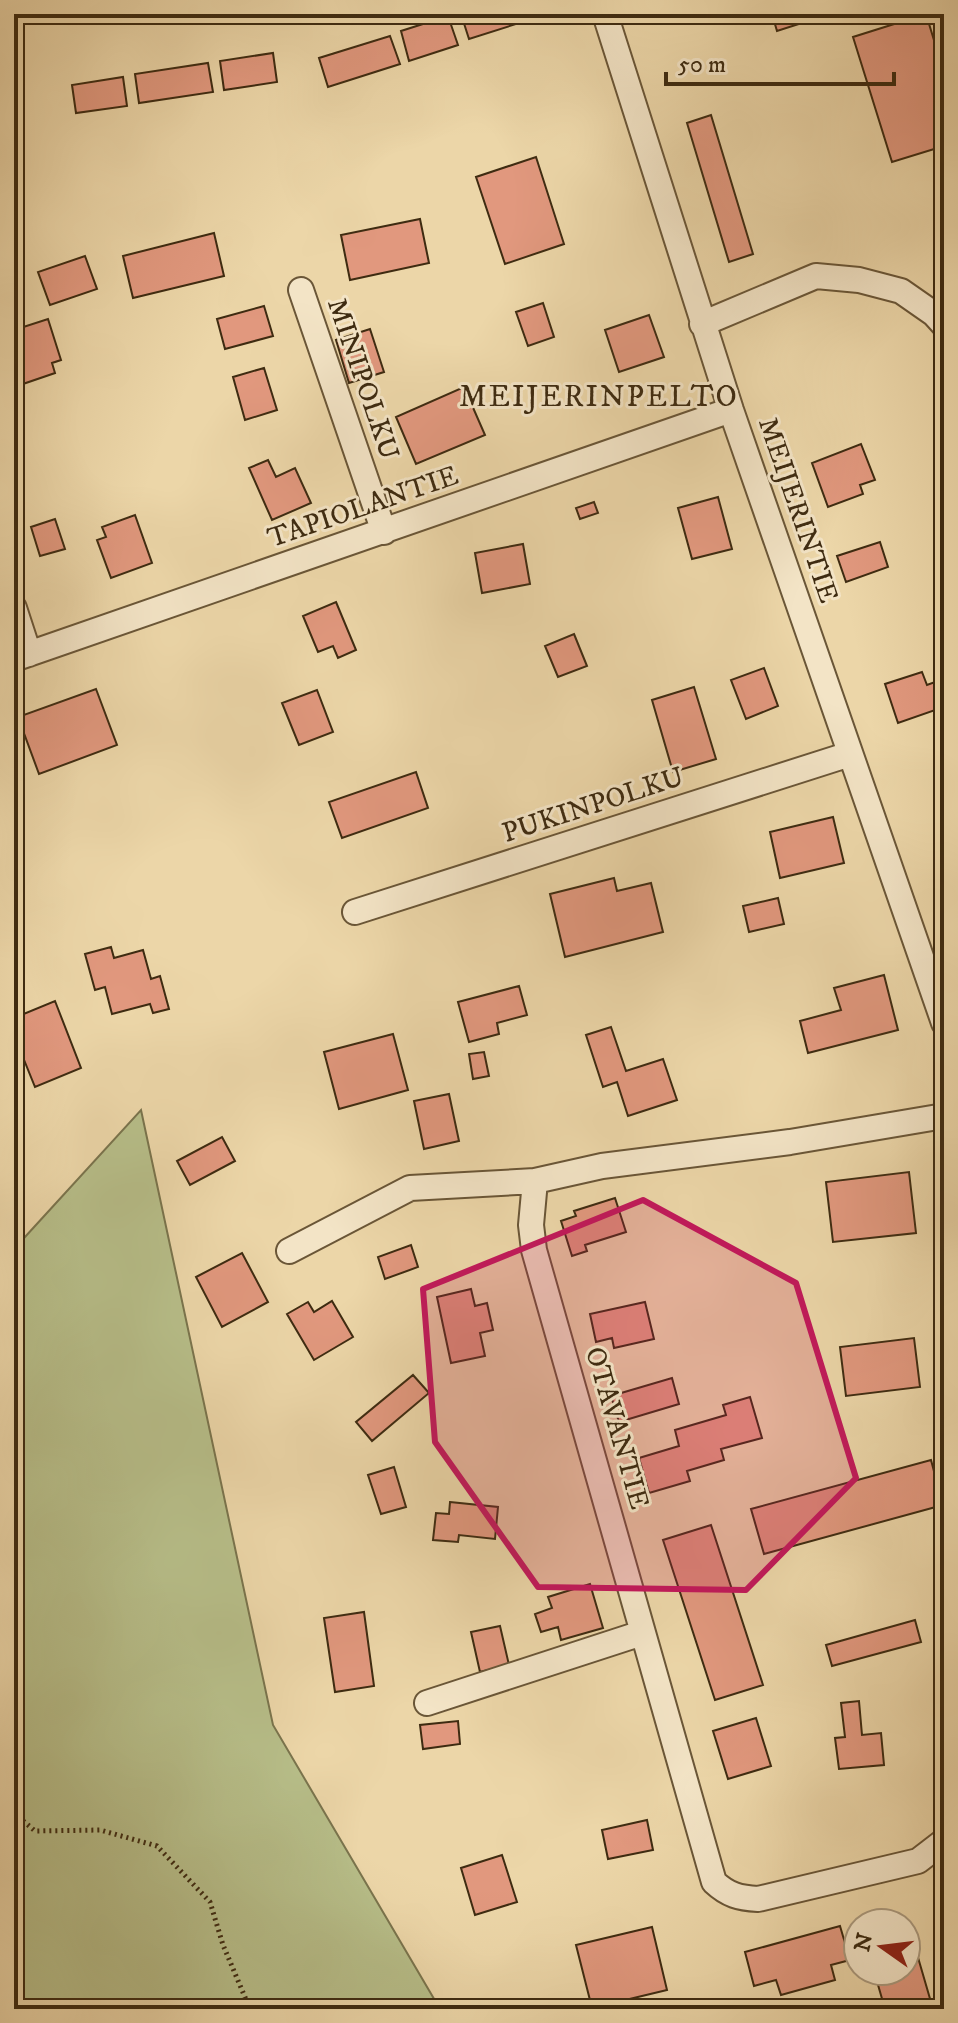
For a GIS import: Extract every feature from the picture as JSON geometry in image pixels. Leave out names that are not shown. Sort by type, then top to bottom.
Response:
[{"type":"street","name":"MEIJERINTIE","points":[[605,14],[702,324],[944,1023]]},
{"type":"street","points":[[702,324],[816,276],[859,280],[901,291],[934,314],[944,325]]},
{"type":"street","name":"MINIPOLKU","points":[[301,290],[384,532]]},
{"type":"street","name":"TAPIOLANTIE","points":[[22,656],[731,410]]},
{"type":"street","points":[[14,608],[22,656]]},
{"type":"street","name":"PUKINPOLKU","points":[[355,912],[850,754]]},
{"type":"street","points":[[289,1251],[410,1188],[535,1181],[602,1166],[746,1149],[944,1116]]},
{"type":"street","name":"OTAVANTIE","points":[[535,1181],[531,1225],[534,1250],[714,1882],[738,1898],[758,1899],[918,1861],[944,1841]]},
{"type":"street","points":[[427,1703],[642,1633]]},
{"type":"path","points":[[14,1813],[35,1831],[100,1830],[157,1846],[210,1902],[223,1945],[250,2009]]},
{"type":"highlighted area","points":[[643,1200],[796,1283],[856,1478],[746,1590],[538,1587],[435,1442],[423,1289]]},
{"type":"green space","points":[[141,1110],[273,1725],[440,2009],[14,2009],[14,1249]]},
{"type":"building","points":[[461,14],[538,14],[538,17],[469,39]]},
{"type":"building","points":[[772,14],[830,14],[777,31]]},
{"type":"building","points":[[926,14],[944,73],[944,146],[892,162],[853,37]]},
{"type":"building","points":[[448,16],[458,45],[409,61],[401,31]]},
{"type":"building","points":[[390,36],[400,64],[328,87],[319,58]]},
{"type":"building","points":[[273,53],[277,82],[224,90],[220,61]]},
{"type":"building","points":[[208,63],[213,92],[139,103],[135,74]]},
{"type":"building","points":[[123,77],[127,106],[76,113],[72,85]]},
{"type":"building","points":[[711,115],[753,254],[729,262],[687,123]]},
{"type":"building","points":[[536,157],[564,244],[505,264],[476,177]]},
{"type":"building","points":[[420,219],[429,263],[350,280],[341,235]]},
{"type":"building","points":[[214,233],[224,276],[133,298],[123,256]]},
{"type":"building","points":[[85,256],[97,289],[50,305],[38,272]]},
{"type":"building","points":[[543,303],[554,337],[528,346],[516,312]]},
{"type":"building","points":[[264,306],[273,336],[225,349],[217,319]]},
{"type":"building","points":[[649,315],[664,357],[619,372],[605,330]]},
{"type":"building","points":[[48,319],[61,360],[52,363],[55,373],[14,387],[14,330]]},
{"type":"building","points":[[370,329],[384,372],[349,383],[336,340]]},
{"type":"building","points":[[264,368],[277,410],[245,420],[233,377]]},
{"type":"building","points":[[464,387],[485,435],[416,464],[396,417]]},
{"type":"building","points":[[861,444],[875,480],[860,485],[863,494],[828,507],[812,463]]},
{"type":"building","points":[[268,460],[276,477],[295,468],[311,503],[272,520],[249,468]]},
{"type":"building","points":[[718,497],[732,549],[692,559],[678,508]]},
{"type":"building","points":[[594,502],[598,513],[580,519],[576,508]]},
{"type":"building","points":[[135,515],[152,563],[111,578],[97,540],[106,537],[102,527]]},
{"type":"building","points":[[55,519],[65,549],[40,556],[31,527]]},
{"type":"building","points":[[880,542],[888,567],[846,582],[837,556]]},
{"type":"building","points":[[523,544],[530,584],[482,593],[475,553]]},
{"type":"building","points":[[336,602],[356,650],[338,658],[333,646],[318,652],[303,616]]},
{"type":"building","points":[[574,634],[587,666],[558,677],[545,646]]},
{"type":"building","points":[[764,668],[778,706],[746,719],[731,680]]},
{"type":"building","points":[[922,672],[927,685],[935,682],[944,707],[898,723],[885,684]]},
{"type":"building","points":[[694,687],[716,759],[673,772],[652,700]]},
{"type":"building","points":[[96,689],[117,745],[39,774],[18,717]]},
{"type":"building","points":[[317,690],[333,732],[299,745],[282,703]]},
{"type":"building","points":[[416,772],[428,808],[342,838],[329,802]]},
{"type":"building","points":[[833,817],[844,863],[780,878],[770,832]]},
{"type":"building","points":[[614,878],[617,891],[651,883],[663,932],[565,957],[550,894]]},
{"type":"building","points":[[778,898],[784,924],[749,932],[743,906]]},
{"type":"building","points":[[111,947],[114,958],[143,950],[151,979],[160,976],[169,1009],[153,1013],[150,1004],[112,1014],[105,987],[95,990],[85,954]]},
{"type":"building","points":[[884,975],[898,1030],[808,1053],[800,1021],[841,1010],[834,988]]},
{"type":"building","points":[[519,986],[527,1015],[497,1023],[499,1034],[469,1042],[458,1002]]},
{"type":"building","points":[[55,1001],[81,1068],[35,1087],[14,1035],[14,1018]]},
{"type":"building","points":[[611,1027],[626,1071],[663,1059],[677,1100],[628,1116],[617,1082],[603,1087],[586,1035]]},
{"type":"building","points":[[393,1034],[408,1090],[339,1109],[324,1052]]},
{"type":"building","points":[[484,1052],[489,1076],[473,1079],[469,1054]]},
{"type":"building","points":[[449,1094],[459,1141],[424,1149],[414,1101]]},
{"type":"building","points":[[222,1137],[235,1161],[190,1185],[177,1161]]},
{"type":"building","points":[[909,1172],[916,1233],[833,1242],[826,1182]]},
{"type":"building","points":[[615,1198],[626,1232],[585,1245],[587,1251],[572,1256],[561,1221],[576,1216],[574,1211]]},
{"type":"building","points":[[411,1245],[418,1267],[385,1279],[378,1257]]},
{"type":"building","points":[[242,1253],[268,1302],[222,1327],[196,1277]]},
{"type":"building","points":[[471,1289],[475,1306],[487,1303],[493,1330],[480,1333],[485,1356],[451,1363],[437,1297]]},
{"type":"building","points":[[332,1301],[353,1337],[314,1360],[287,1314],[308,1302],[314,1312]]},
{"type":"building","points":[[645,1302],[654,1339],[614,1348],[612,1338],[596,1342],[590,1314]]},
{"type":"building","points":[[914,1338],[920,1387],[846,1396],[840,1347]]},
{"type":"building","points":[[413,1375],[429,1393],[372,1441],[356,1422]]},
{"type":"building","points":[[672,1378],[679,1404],[619,1422],[611,1396]]},
{"type":"building","points":[[750,1397],[762,1438],[721,1449],[724,1460],[687,1471],[690,1481],[649,1493],[639,1458],[679,1446],[675,1430],[726,1415],[723,1405]]},
{"type":"building","points":[[931,1460],[943,1505],[764,1554],[751,1509]]},
{"type":"building","points":[[394,1467],[406,1507],[381,1514],[368,1475]]},
{"type":"building","points":[[450,1502],[498,1507],[495,1539],[459,1535],[458,1542],[433,1540],[436,1513],[449,1514]]},
{"type":"building","points":[[711,1525],[763,1685],[715,1700],[663,1540]]},
{"type":"building","points":[[590,1584],[603,1628],[561,1640],[558,1627],[541,1632],[535,1614],[552,1608],[548,1597]]},
{"type":"building","points":[[364,1612],[374,1686],[335,1692],[324,1618]]},
{"type":"building","points":[[915,1620],[921,1642],[832,1666],[826,1645]]},
{"type":"building","points":[[500,1626],[509,1665],[480,1672],[471,1632]]},
{"type":"building","points":[[859,1701],[862,1735],[881,1733],[884,1765],[839,1769],[835,1738],[845,1737],[841,1703]]},
{"type":"building","points":[[756,1718],[771,1766],[728,1779],[713,1731]]},
{"type":"building","points":[[458,1721],[460,1744],[423,1749],[420,1725]]},
{"type":"building","points":[[647,1820],[653,1850],[608,1859],[602,1830]]},
{"type":"building","points":[[502,1855],[517,1902],[475,1915],[461,1868]]},
{"type":"building","points":[[840,1926],[842,1933],[842,1962],[831,1965],[835,1980],[781,1995],[776,1980],[754,1986],[745,1952]]},
{"type":"building","points":[[652,1927],[667,1990],[592,2008],[576,1945]]},
{"type":"building","points":[[922,1971],[933,2009],[885,2009],[879,1987],[922,1987]]},
{"type":"district","name":"MEIJERINPELTO","points":[[599,397]]}]
